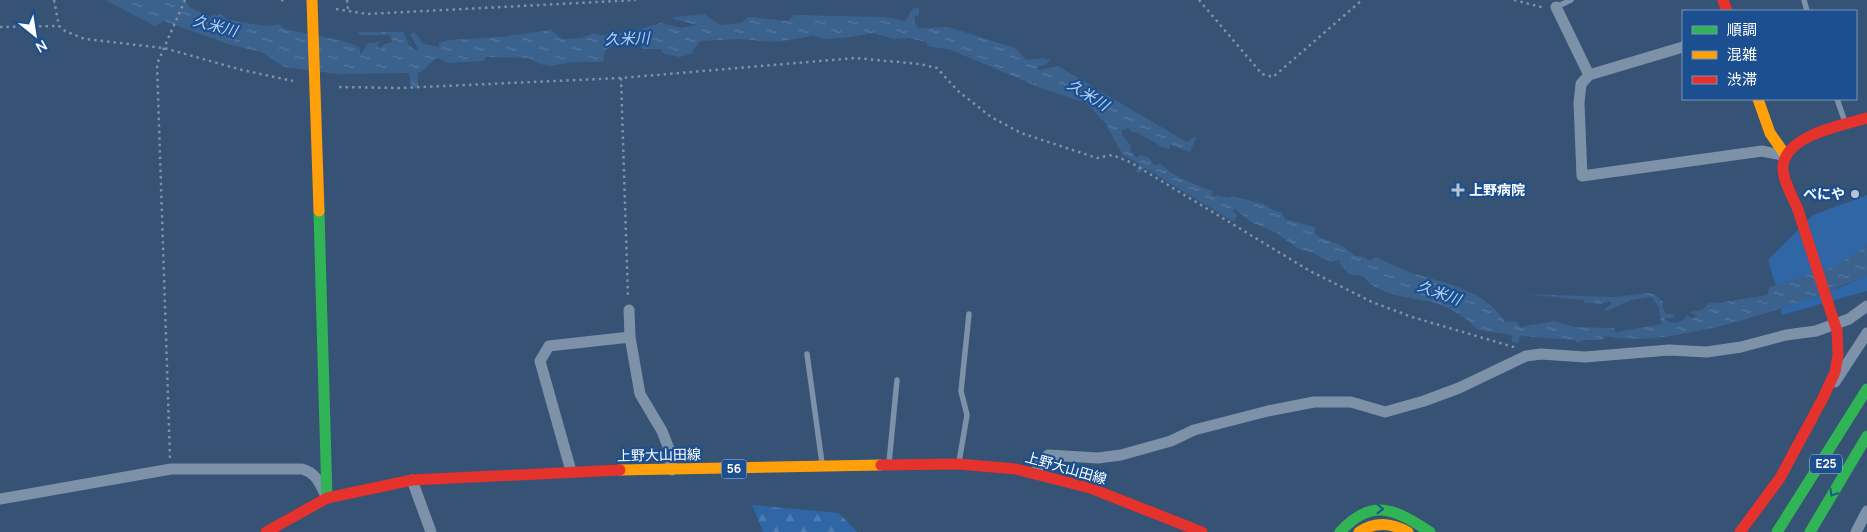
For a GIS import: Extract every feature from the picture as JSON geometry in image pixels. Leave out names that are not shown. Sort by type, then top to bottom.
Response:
[{"type":"main road","points":[[312,0],[327,498]]},
{"type":"main road","points":[[1758,100],[1770,133],[1786,156]]},
{"type":"main road","points":[[1740,532],[1780,478],[1823,398],[1835,372],[1838,355],[1837,331],[1798,210],[1784,174],[1783,164],[1786,156],[1798,142],[1867,118]]},
{"type":"main road","points":[[1776,532],[1867,388]]},
{"type":"main road","name":"E25","points":[[1786,532],[1867,398]]},
{"type":"main road","name":"E25","points":[[1810,532],[1867,436]]},
{"type":"main road","points":[[1843,499],[1867,454]]},
{"type":"main road","name":"上野大山田線","points":[[266,532],[327,498],[412,480],[572,471],[958,464],[1016,469],[1090,488],[1202,532]]},
{"type":"main road","points":[[1340,532],[1354,517],[1364,511],[1379,508],[1402,514],[1430,532]]},
{"type":"main road","points":[[1359,532],[1373,524],[1382,523],[1398,526],[1408,532]]},
{"type":"street","points":[[1556,7],[1590,75]]},
{"type":"street","points":[[1682,47],[1590,75],[1581,84],[1579,103],[1582,176],[1762,151],[1786,156]]},
{"type":"street","points":[[1037,474],[1038,466],[1048,455],[1098,458],[1121,455],[1172,441],[1194,430],[1268,410],[1314,402],[1352,402],[1385,412],[1424,402],[1459,388],[1526,356],[1540,354],[1585,357],[1669,350],[1707,352],[1741,347],[1786,335],[1816,331],[1848,318],[1867,306]]},
{"type":"street","points":[[629,310],[630,337],[640,394],[662,431],[669,449],[672,470]]},
{"type":"street","points":[[1823,398],[1850,362],[1867,333]]},
{"type":"street","points":[[572,471],[540,361],[549,346],[630,337]]},
{"type":"street","points":[[0,499],[170,469],[311,471],[317,477],[327,498]]},
{"type":"street","points":[[412,480],[431,532]]},
{"type":"street","points":[[1856,532],[1867,511]]},
{"type":"lane","points":[[1556,7],[1571,0]]},
{"type":"lane","points":[[1837,100],[1846,124]]},
{"type":"lane","points":[[958,464],[967,415],[961,391],[969,314]]},
{"type":"lane","points":[[807,354],[822,467]]},
{"type":"lane","points":[[889,465],[897,380]]},
{"type":"path","points":[[54,0],[59,26],[65,31],[85,39],[164,48],[242,70],[293,81]]},
{"type":"path","points":[[170,469],[157,64],[185,0]]},
{"type":"path","points":[[281,0],[288,1]]},
{"type":"path","points":[[347,0],[348,11]]},
{"type":"path","points":[[336,9],[368,14],[636,0]]},
{"type":"path","points":[[1199,0],[1262,74],[1273,76],[1362,0]]},
{"type":"path","points":[[1514,0],[1540,8],[1556,7]]},
{"type":"path","points":[[0,27],[59,26]]},
{"type":"path","points":[[339,87],[400,88],[621,78],[855,58],[920,64],[937,68],[958,91],[992,116],[1021,133],[1097,158],[1112,155],[1130,162],[1310,271],[1372,302],[1453,330],[1540,354]]},
{"type":"path","points":[[621,78],[629,310]]},
{"type":"green space","points":[[1867,195],[1867,245],[1865,248],[1836,266],[1776,287],[1768,260],[1813,215]]},
{"type":"green space","points":[[1867,275],[1867,291],[1782,315],[1781,308],[1844,286]]},
{"type":"green space","points":[[752,505],[839,513],[857,532],[763,532]]},
{"type":"water","name":"久米川","points":[[105,0],[183,0],[191,8],[210,17],[214,14],[218,16],[220,14],[228,20],[266,26],[279,24],[285,29],[343,41],[359,47],[361,54],[368,43],[380,42],[377,45],[380,49],[384,44],[392,42],[390,35],[360,35],[358,32],[404,32],[408,44],[416,51],[419,50],[410,35],[414,32],[424,44],[439,47],[439,43],[448,40],[499,37],[551,30],[562,39],[581,38],[594,33],[601,35],[631,32],[661,23],[681,28],[697,25],[673,19],[675,17],[704,14],[720,25],[740,23],[749,17],[787,21],[794,15],[886,17],[905,21],[913,8],[919,8],[919,15],[915,16],[914,21],[918,28],[948,27],[1015,48],[1027,60],[1043,58],[1050,60],[1046,65],[1037,67],[1039,70],[1058,66],[1183,140],[1188,142],[1194,137],[1196,138],[1190,152],[1170,145],[1169,149],[1164,148],[1138,133],[1131,132],[1128,128],[1122,130],[1122,135],[1131,146],[1130,151],[1137,158],[1139,155],[1148,157],[1154,165],[1161,164],[1179,177],[1212,191],[1213,197],[1217,195],[1230,198],[1231,196],[1264,204],[1273,210],[1281,212],[1285,219],[1315,227],[1315,233],[1321,238],[1341,245],[1356,256],[1365,257],[1370,261],[1376,257],[1408,271],[1463,289],[1487,302],[1505,322],[1516,321],[1520,327],[1555,321],[1575,327],[1615,328],[1617,333],[1661,324],[1659,307],[1651,297],[1631,300],[1610,310],[1604,310],[1612,303],[1608,301],[1600,304],[1584,303],[1584,300],[1525,294],[1615,297],[1648,293],[1656,295],[1663,302],[1666,314],[1673,314],[1675,318],[1665,318],[1664,320],[1677,322],[1683,320],[1687,315],[1693,318],[1697,316],[1690,312],[1702,310],[1710,302],[1718,303],[1767,295],[1770,287],[1836,266],[1867,245],[1867,275],[1775,311],[1700,331],[1664,337],[1632,339],[1605,336],[1602,340],[1583,340],[1577,343],[1575,340],[1520,336],[1518,343],[1512,342],[1512,335],[1478,330],[1463,316],[1444,306],[1385,292],[1369,283],[1363,276],[1349,274],[1339,263],[1340,260],[1331,262],[1311,252],[1298,249],[1275,232],[1251,222],[1235,209],[1232,210],[1237,215],[1235,221],[1232,221],[1145,168],[1139,173],[1136,172],[1139,164],[1122,154],[1106,124],[1086,103],[1041,88],[951,50],[928,46],[926,42],[909,38],[894,39],[873,33],[827,39],[813,36],[777,42],[740,39],[700,41],[691,54],[680,57],[664,54],[661,49],[643,49],[639,43],[617,42],[605,51],[603,62],[573,62],[550,66],[540,64],[528,58],[486,57],[484,61],[448,63],[438,58],[418,73],[418,88],[411,88],[409,73],[336,74],[285,67],[261,52],[231,45],[164,21],[155,26]]},
{"type":"traffic: fast","points":[[319,211],[321,286]]},
{"type":"traffic: fast","points":[[321,286],[327,498]]},
{"type":"traffic: fast","points":[[1777,532],[1867,389]]},
{"type":"traffic: fast","points":[[1810,532],[1867,436]]},
{"type":"traffic: fast","points":[[1340,532],[1363,514],[1384,510],[1406,517],[1430,532]]},
{"type":"traffic: slow","points":[[312,0],[319,211]]},
{"type":"traffic: slow","points":[[1758,100],[1770,133],[1786,156]]},
{"type":"traffic: slow","points":[[620,470],[881,465]]},
{"type":"traffic: slow","points":[[1359,532],[1371,526],[1384,524],[1408,532]]},
{"type":"traffic: jam","points":[[1723,0],[1727,10]]},
{"type":"traffic: jam","points":[[1798,210],[1784,177],[1783,166],[1786,155],[1794,146],[1817,133],[1867,118]]},
{"type":"traffic: jam","points":[[1798,210],[1837,331]]},
{"type":"traffic: jam","points":[[1740,532],[1780,478],[1823,398],[1835,372],[1838,355],[1837,331]]},
{"type":"traffic: jam","points":[[881,465],[958,464],[1016,469],[1090,488],[1202,532]]},
{"type":"traffic: jam","points":[[266,532],[327,498],[412,480],[620,470]]},
{"type":"place","name":"上野病院","points":[[1458,190]]},
{"type":"place","name":"べにや","points":[[1855,194]]}]
